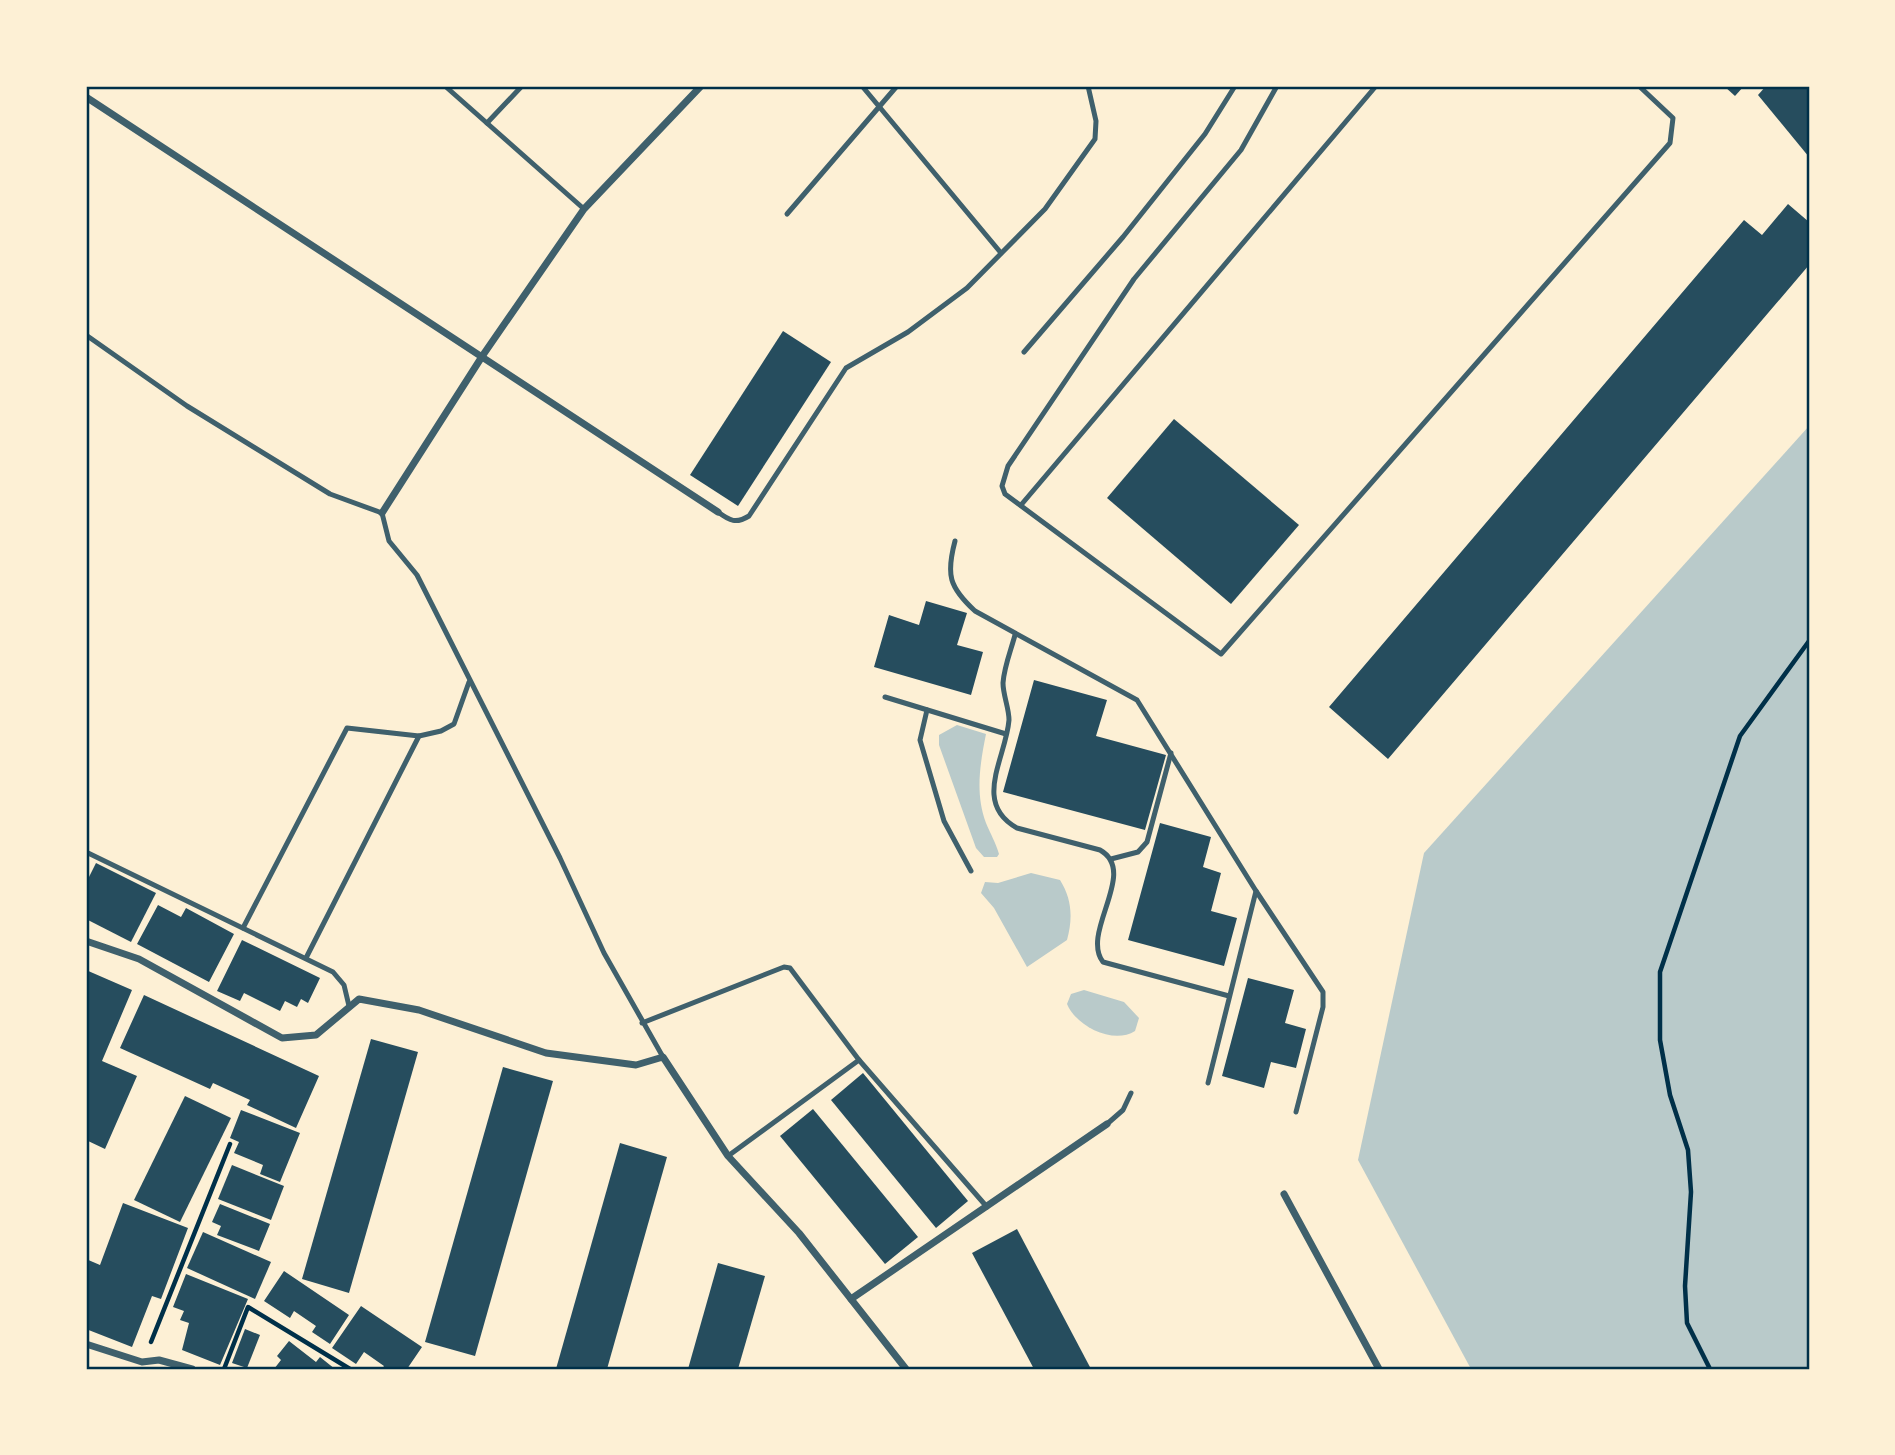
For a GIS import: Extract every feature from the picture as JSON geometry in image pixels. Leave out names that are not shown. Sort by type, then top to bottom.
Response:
[{"type":"street","points":[[383,513],[483,355],[584,209],[701,86]]},
{"type":"street","points":[[86,97],[483,355],[718,512]]},
{"type":"street","points":[[86,941],[139,959],[282,1038],[316,1035],[359,999],[390,1002],[545,1053],[636,1065],[663,1058],[728,1156],[799,1233],[906,1369]]},
{"type":"street","points":[[851,1299],[1107,1124]]},
{"type":"street","points":[[1284,1194],[1380,1369]]},
{"type":"street","points":[[86,1344],[142,1362],[159,1360],[192,1369]]},
{"type":"lane","points":[[445,86],[584,209]]},
{"type":"lane","points":[[487,123],[522,86]]},
{"type":"lane","points":[[862,86],[1001,253]]},
{"type":"lane","points":[[787,214],[897,86]]},
{"type":"lane","points":[[718,512],[730,520],[740,522],[749,516],[846,368],[933,314],[967,288],[1045,209],[1095,139],[1096,121],[1088,86]]},
{"type":"lane","points":[[1024,352],[1140,216],[1205,134],[1235,86]]},
{"type":"lane","points":[[1277,86],[1241,150],[1134,279],[1007,466],[1003,491],[1218,653],[1225,652],[1670,143],[1673,118],[1639,86]]},
{"type":"lane","points":[[1021,505],[1376,86]]},
{"type":"lane","points":[[86,335],[196,412],[330,494],[383,513],[389,541],[417,575],[556,850],[604,953],[663,1058]]},
{"type":"lane","points":[[955,541],[948,569],[956,592],[975,611],[1015,635],[1131,694],[1323,992],[1323,1007],[1296,1112]]},
{"type":"lane","points":[[1015,635],[1004,679],[1009,718],[993,791],[999,814],[1017,828],[1100,850],[1111,859],[1115,874],[1096,945],[1103,962],[1229,996]]},
{"type":"lane","points":[[243,928],[347,728],[419,736],[441,731],[454,724],[469,682]]},
{"type":"lane","points":[[885,697],[1006,734]]},
{"type":"lane","points":[[927,710],[920,740],[944,821],[971,871]]},
{"type":"lane","points":[[306,958],[419,736]]},
{"type":"lane","points":[[1111,859],[1138,852],[1147,842],[1171,753]]},
{"type":"lane","points":[[86,852],[337,975],[344,985],[349,1006]]},
{"type":"lane","points":[[1208,1083],[1256,891]]},
{"type":"lane","points":[[642,1023],[784,967],[790,968],[859,1060],[987,1207]]},
{"type":"lane","points":[[728,1156],[859,1060]]},
{"type":"lane","points":[[1107,1124],[1123,1110],[1131,1093]]},
{"type":"path","points":[[1710,1369],[1687,1323],[1685,1286],[1691,1192],[1688,1150],[1670,1096],[1660,1040],[1660,972],[1740,736],[1809,641]]},
{"type":"path","points":[[160,1320],[230,1144]]},
{"type":"path","points":[[224,1369],[248,1307],[350,1369]]},
{"type":"shaded area","points":[[1809,426],[1809,1369],[1471,1369],[1358,1160],[1424,853]]},
{"type":"shaded area","points":[[957,725],[986,734],[980,768],[980,790],[986,823],[999,854],[997,857],[984,857],[976,848],[939,745],[939,735]]},
{"type":"shaded area","points":[[1031,873],[1060,880],[1067,894],[1071,916],[1067,940],[1027,967],[994,908],[981,893],[985,882],[998,883]]},
{"type":"shaded area","points":[[1084,990],[1124,1002],[1139,1018],[1135,1031],[1126,1035],[1106,1034],[1078,1019],[1067,1004],[1071,994]]},
{"type":"building","points":[[1724,86],[1744,86],[1735,96]]},
{"type":"building","points":[[1766,86],[1809,86],[1809,157],[1758,95]]},
{"type":"building","points":[[1788,204],[1809,222],[1809,265],[1388,759],[1329,707],[1744,220],[1762,235]]},
{"type":"building","points":[[783,331],[831,362],[738,506],[690,475]]},
{"type":"building","points":[[1174,419],[1299,525],[1231,604],[1107,498]]},
{"type":"building","points":[[926,601],[967,613],[957,645],[983,652],[971,695],[874,667],[889,615],[919,625]]},
{"type":"building","points":[[1034,680],[1107,700],[1096,736],[1166,755],[1145,830],[1003,792]]},
{"type":"building","points":[[1160,823],[1211,837],[1203,867],[1221,873],[1211,911],[1237,918],[1224,966],[1128,940]]},
{"type":"building","points":[[96,863],[156,893],[131,942],[86,919],[86,883]]},
{"type":"building","points":[[158,905],[181,917],[186,908],[234,934],[209,982],[137,944]]},
{"type":"building","points":[[242,940],[320,978],[308,1003],[301,999],[297,1007],[285,1001],[280,1011],[244,993],[240,1001],[217,991]]},
{"type":"building","points":[[86,970],[132,990],[102,1061],[137,1076],[105,1149],[86,1140]]},
{"type":"building","points":[[1248,978],[1294,990],[1285,1023],[1306,1029],[1296,1068],[1271,1062],[1264,1088],[1222,1076]]},
{"type":"building","points":[[144,995],[319,1076],[296,1128],[247,1105],[250,1100],[213,1083],[210,1089],[120,1048]]},
{"type":"building","points":[[371,1039],[418,1052],[349,1293],[302,1279]]},
{"type":"building","points":[[503,1067],[553,1081],[475,1356],[425,1342]]},
{"type":"building","points":[[863,1073],[968,1201],[936,1228],[831,1100]]},
{"type":"building","points":[[185,1096],[231,1118],[180,1222],[134,1200]]},
{"type":"building","points":[[813,1109],[918,1237],[885,1264],[780,1136]]},
{"type":"building","points":[[241,1110],[300,1133],[280,1182],[260,1174],[263,1165],[234,1153],[239,1142],[230,1138]]},
{"type":"building","points":[[620,1143],[667,1157],[607,1369],[556,1369]]},
{"type":"building","points":[[232,1165],[284,1186],[271,1220],[218,1199]]},
{"type":"building","points":[[123,1203],[188,1228],[161,1299],[152,1296],[132,1347],[86,1329],[86,1259],[100,1265]]},
{"type":"building","points":[[220,1204],[270,1224],[259,1251],[217,1235],[221,1226],[212,1222]]},
{"type":"building","points":[[1017,1229],[1091,1369],[1034,1369],[972,1253]]},
{"type":"building","points":[[203,1232],[271,1262],[255,1299],[187,1268]]},
{"type":"building","points":[[718,1263],[765,1276],[738,1369],[688,1369]]},
{"type":"building","points":[[284,1271],[349,1315],[330,1344],[312,1332],[316,1326],[294,1311],[290,1318],[264,1301]]},
{"type":"building","points":[[186,1274],[248,1299],[220,1365],[182,1350],[189,1323],[180,1320],[184,1311],[173,1307]]},
{"type":"building","points":[[361,1306],[422,1347],[407,1369],[382,1369],[384,1366],[364,1352],[356,1364],[332,1348]]},
{"type":"building","points":[[245,1329],[260,1335],[247,1368],[232,1363]]},
{"type":"building","points":[[289,1341],[316,1362],[320,1357],[335,1369],[274,1369],[281,1360],[277,1356]]}]
